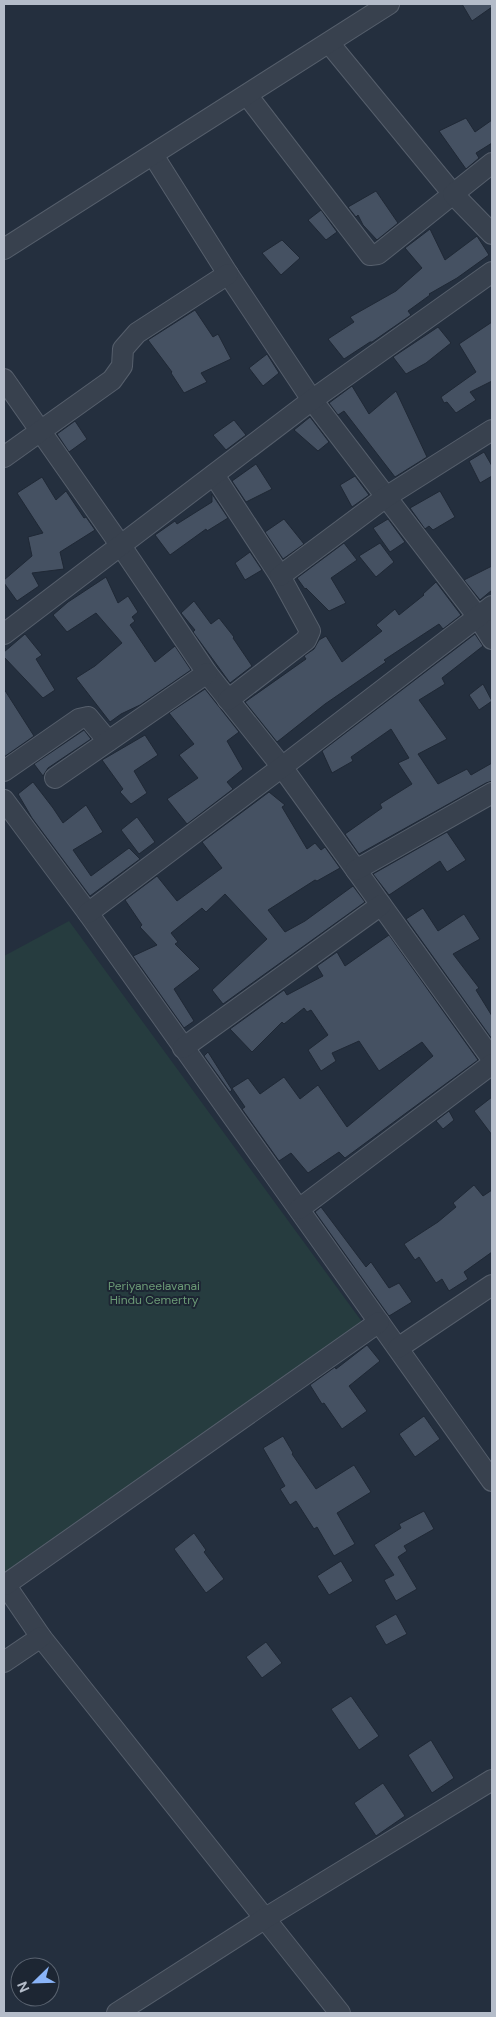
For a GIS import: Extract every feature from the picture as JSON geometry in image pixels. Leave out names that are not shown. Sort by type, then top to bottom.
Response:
[{"type":"street","points":[[4,249],[389,4]]},
{"type":"street","points":[[329,43],[453,194],[492,234]]},
{"type":"street","points":[[248,95],[370,255],[378,254],[387,248],[492,163]]},
{"type":"street","points":[[153,155],[228,274],[312,400],[386,498],[485,611],[492,639]]},
{"type":"street","points":[[4,634],[312,400],[492,272]]},
{"type":"street","points":[[4,457],[112,380],[122,366],[123,349],[137,332],[228,274]]},
{"type":"street","points":[[4,379],[122,546],[207,673],[282,767],[492,1064],[299,1209]]},
{"type":"street","points":[[280,576],[386,498],[492,430]]},
{"type":"street","points":[[214,475],[280,576],[310,631],[306,640],[228,700]]},
{"type":"street","points":[[88,913],[485,611]]},
{"type":"street","points":[[55,778],[207,673]]},
{"type":"street","points":[[4,771],[79,719],[88,717],[108,741]]},
{"type":"street","points":[[4,800],[88,913],[379,1322],[491,1475]]},
{"type":"street","points":[[356,870],[490,800]]},
{"type":"street","points":[[183,1048],[381,905]]},
{"type":"street","points":[[398,1348],[492,1285]]},
{"type":"street","points":[[340,2013],[41,1636],[4,1584],[379,1322]]},
{"type":"street","points":[[4,1662],[41,1636]]},
{"type":"street","points":[[117,2013],[264,1919],[492,1780]]},
{"type":"green space","name":"Periyaneelavanai Hindu Cemertry","points":[[69,921],[368,1330],[4,1583],[4,956]]},
{"type":"building","points":[[462,4],[492,4],[492,7],[472,21]]},
{"type":"building","points":[[466,118],[475,132],[492,120],[492,143],[476,153],[479,158],[466,169],[439,131]]},
{"type":"building","points":[[376,191],[398,223],[377,240],[363,225],[358,215],[356,217],[348,207]]},
{"type":"building","points":[[321,210],[337,232],[326,240],[308,220]]},
{"type":"building","points":[[430,229],[445,260],[477,236],[489,255],[457,278],[429,294],[408,311],[411,315],[344,359],[328,339],[354,322],[350,317],[396,291],[422,268],[405,248]]},
{"type":"building","points":[[282,240],[300,258],[281,275],[262,253]]},
{"type":"building","points":[[195,310],[213,337],[218,334],[231,359],[201,373],[207,382],[184,393],[172,372],[148,340]]},
{"type":"building","points":[[492,322],[492,381],[470,392],[476,400],[456,413],[447,402],[444,403],[441,397],[476,372],[459,344]]},
{"type":"building","points":[[438,327],[451,343],[426,363],[406,374],[393,357]]},
{"type":"building","points":[[267,354],[279,373],[263,386],[249,368]]},
{"type":"building","points":[[352,386],[369,414],[396,391],[427,457],[395,477],[344,411],[338,415],[329,403]]},
{"type":"building","points":[[310,417],[329,442],[318,451],[294,430]]},
{"type":"building","points":[[234,420],[246,435],[226,450],[213,435]]},
{"type":"building","points":[[75,421],[87,439],[69,452],[57,434]]},
{"type":"building","points":[[484,452],[492,466],[492,476],[480,483],[469,461]]},
{"type":"building","points":[[256,464],[272,489],[246,502],[232,481]]},
{"type":"building","points":[[355,476],[369,495],[352,507],[340,485]]},
{"type":"building","points":[[42,477],[56,500],[66,491],[84,518],[86,517],[95,530],[60,552],[64,569],[32,573],[39,586],[17,601],[4,583],[4,580],[32,556],[28,537],[43,533],[17,493]]},
{"type":"building","points":[[440,491],[455,517],[433,530],[429,526],[425,529],[410,508]]},
{"type":"building","points":[[212,494],[228,518],[207,531],[206,529],[170,555],[155,535],[175,521],[177,524],[212,502]]},
{"type":"building","points":[[284,519],[304,544],[283,559],[265,532]]},
{"type":"building","points":[[388,519],[405,542],[390,552],[373,528]]},
{"type":"building","points":[[344,543],[357,560],[331,578],[346,603],[329,611],[305,589],[297,578]]},
{"type":"building","points":[[380,543],[394,562],[376,577],[359,556]]},
{"type":"building","points":[[250,552],[262,570],[245,580],[235,563]]},
{"type":"building","points":[[492,566],[492,590],[480,600],[464,580]]},
{"type":"building","points":[[106,577],[118,603],[128,596],[138,612],[132,617],[135,621],[130,625],[155,662],[175,646],[191,670],[140,705],[121,714],[110,722],[76,678],[95,666],[122,643],[96,613],[67,632],[53,615],[68,602]]},
{"type":"building","points":[[436,582],[461,615],[443,629],[439,624],[384,660],[386,662],[325,704],[277,742],[245,702],[306,659],[304,656],[314,649],[319,640],[326,636],[342,662],[382,631],[376,625],[395,609],[399,615],[424,595]]},
{"type":"building","points":[[194,601],[211,624],[219,618],[234,637],[252,666],[230,683],[193,632],[195,630],[181,613]]},
{"type":"building","points":[[25,634],[42,655],[36,659],[55,690],[43,698],[4,657],[4,652]]},
{"type":"building","points":[[475,634],[483,646],[442,678],[445,684],[419,700],[447,739],[418,754],[438,784],[467,769],[471,775],[492,763],[492,781],[359,854],[345,834],[382,808],[380,804],[412,784],[398,763],[409,758],[391,729],[351,757],[353,761],[332,773],[322,751]]},
{"type":"building","points":[[483,684],[492,701],[479,710],[469,695]]},
{"type":"building","points":[[4,689],[34,736],[4,757]]},
{"type":"building","points":[[205,689],[239,732],[227,741],[243,769],[227,782],[233,789],[187,824],[167,799],[198,778],[179,755],[194,744],[169,713]]},
{"type":"building","points":[[84,730],[91,739],[48,768],[43,776],[34,764]]},
{"type":"building","points":[[145,735],[158,755],[134,771],[147,793],[131,804],[120,792],[123,789],[102,760]]},
{"type":"building","points":[[33,782],[63,823],[86,805],[103,832],[73,850],[91,876],[129,848],[140,859],[90,896],[32,818],[18,794]]},
{"type":"building","points":[[269,792],[285,805],[282,807],[307,849],[315,843],[321,850],[325,847],[340,868],[317,881],[315,880],[268,910],[285,932],[305,921],[353,886],[365,902],[223,1004],[212,990],[267,939],[225,894],[206,912],[202,908],[171,933],[178,942],[175,944],[200,969],[174,989],[194,1021],[184,1028],[133,956],[157,945],[140,927],[142,925],[125,900],[157,876],[177,901],[222,868],[202,842]]},
{"type":"building","points":[[137,817],[155,842],[139,854],[121,830]]},
{"type":"building","points":[[447,832],[466,860],[447,872],[440,861],[389,895],[373,874]]},
{"type":"building","points":[[423,908],[438,931],[464,914],[480,939],[453,954],[479,988],[476,990],[492,1016],[492,1039],[406,919]]},
{"type":"building","points":[[389,935],[478,1060],[345,1158],[339,1152],[308,1173],[291,1153],[279,1161],[242,1109],[245,1107],[232,1088],[248,1078],[260,1094],[284,1077],[300,1099],[318,1085],[347,1127],[433,1056],[422,1042],[379,1071],[359,1041],[332,1053],[336,1061],[321,1071],[308,1050],[328,1035],[311,1010],[307,1012],[304,1008],[284,1024],[282,1022],[252,1052],[230,1029],[284,990],[287,995],[323,976],[317,966],[337,952],[345,966]]},
{"type":"building","points":[[208,1052],[232,1090],[230,1092],[204,1056]]},
{"type":"building","points":[[492,1097],[492,1135],[474,1111]]},
{"type":"building","points":[[449,1111],[454,1120],[443,1129],[436,1121]]},
{"type":"building","points":[[474,1185],[483,1196],[492,1190],[492,1252],[464,1272],[468,1279],[449,1291],[442,1279],[436,1283],[419,1257],[415,1260],[404,1244],[438,1222],[456,1207],[453,1203]]},
{"type":"building","points":[[321,1207],[366,1267],[371,1262],[389,1288],[399,1283],[412,1302],[389,1316],[315,1212]]},
{"type":"building","points":[[367,1345],[380,1361],[349,1386],[367,1411],[342,1429],[310,1385],[335,1367],[336,1369]]},
{"type":"building","points":[[424,1416],[440,1439],[415,1457],[399,1434]]},
{"type":"building","points":[[283,1436],[292,1454],[316,1489],[354,1465],[371,1492],[337,1513],[355,1544],[334,1556],[317,1527],[314,1529],[296,1501],[290,1505],[280,1489],[285,1486],[263,1448]]},
{"type":"building","points":[[424,1511],[434,1529],[404,1546],[407,1551],[398,1557],[417,1589],[396,1601],[384,1580],[394,1575],[374,1545],[401,1528],[399,1524]]},
{"type":"building","points":[[194,1533],[206,1550],[204,1552],[224,1579],[206,1593],[174,1549]]},
{"type":"building","points":[[341,1561],[353,1581],[329,1595],[317,1576]]},
{"type":"building","points":[[396,1614],[407,1634],[386,1645],[375,1626]]},
{"type":"building","points":[[266,1642],[282,1663],[262,1678],[246,1657]]},
{"type":"building","points":[[351,1696],[379,1736],[359,1750],[331,1709]]},
{"type":"building","points":[[431,1740],[454,1778],[432,1793],[408,1755]]},
{"type":"building","points":[[383,1783],[405,1816],[376,1836],[354,1803]]}]
